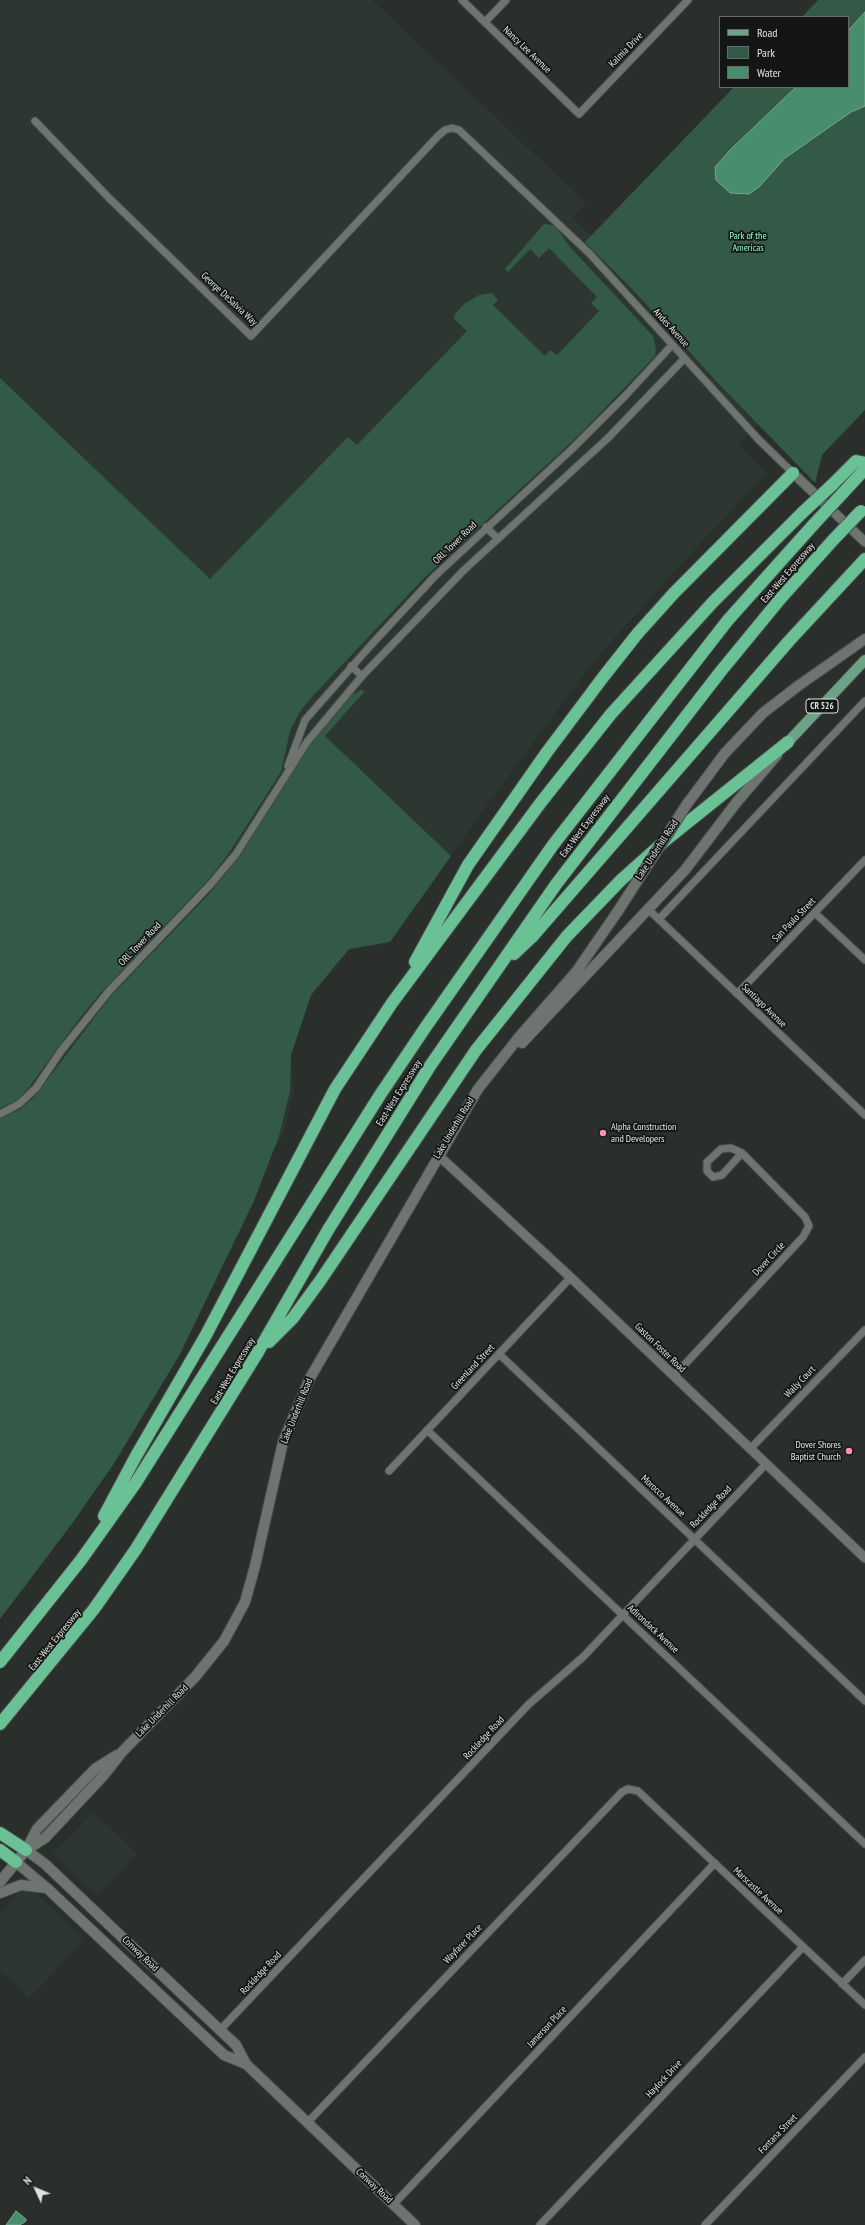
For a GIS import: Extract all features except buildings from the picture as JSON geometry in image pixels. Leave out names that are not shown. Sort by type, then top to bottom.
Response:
[{"type":"highway","points":[[81,1560],[136,1456],[206,1335],[335,1089],[392,1002],[542,801],[611,714],[713,602],[802,513],[856,462],[865,463]]},
{"type":"highway","name":"East-West Expressway","points":[[0,1662],[81,1560],[135,1484],[380,1095],[495,926],[553,845],[679,681],[728,620],[865,469]]},
{"type":"highway","points":[[392,1002],[468,865],[547,752],[604,676],[638,633],[674,593],[792,473]]},
{"type":"highway","name":"East-West Expressway","points":[[0,1724],[94,1610],[177,1486],[367,1167],[430,1066],[557,883],[648,764],[776,604],[834,538],[863,509]]},
{"type":"highway","points":[[493,974],[532,937],[788,641],[862,562]]},
{"type":"highway","points":[[258,1352],[293,1318],[476,1050],[567,936],[621,880],[667,839],[788,742]]},
{"type":"highway","points":[[0,1833],[26,1850]]},
{"type":"highway","points":[[0,1850],[16,1862]]},
{"type":"main road","name":"Lake Underhill Road","points":[[0,1882],[26,1850],[46,1838],[104,1775],[122,1752],[196,1677],[224,1641],[245,1602],[255,1566],[283,1442],[296,1407],[310,1378],[438,1155],[478,1089],[519,1036],[576,972],[618,911],[687,804],[725,753],[763,713],[798,686],[865,639]]},
{"type":"main road","name":"Lake Underhill Road","points":[[478,1089],[649,910],[685,870],[736,803],[788,742],[865,660]]},
{"type":"main road","name":"Conway Road","points":[[26,1850],[45,1864],[236,2045],[246,2064],[415,2225]]},
{"type":"main road","name":"Conway Road","points":[[16,1862],[48,1889],[224,2055],[246,2064]]},
{"type":"main road","points":[[0,1893],[21,1885],[38,1886],[48,1889]]},
{"type":"street","name":"Nancy Lee Avenue","points":[[462,0],[579,114]]},
{"type":"street","points":[[485,22],[506,0]]},
{"type":"street","name":"Kalmia Drive","points":[[579,114],[688,0]]},
{"type":"street","name":"George DeSalvia Way","points":[[35,121],[109,198],[251,336],[438,136],[445,130],[452,128],[459,130]]},
{"type":"street","name":"Andes Avenue","points":[[459,130],[590,254],[759,440],[865,542]]},
{"type":"street","name":"ORL Tower Road","points":[[284,778],[305,720],[351,666],[435,576],[486,527],[572,449],[626,395],[672,345]]},
{"type":"street","name":"ORL Tower Road","points":[[0,1114],[19,1104],[36,1088],[74,1034],[109,991],[210,886],[236,854],[315,731],[362,676],[432,602],[608,438],[684,359]]},
{"type":"street","points":[[486,527],[498,539]]},
{"type":"street","points":[[351,666],[362,676]]},
{"type":"street","points":[[659,919],[865,702]]},
{"type":"street","name":"San Paulo Street","points":[[737,994],[865,860]]},
{"type":"street","name":"Santiago Avenue","points":[[649,910],[865,1115]]},
{"type":"street","points":[[815,913],[865,960]]},
{"type":"street","points":[[731,1148],[742,1153],[722,1175],[713,1177],[707,1171],[707,1162],[720,1149],[731,1148]]},
{"type":"street","name":"Dover Circle","points":[[674,1376],[802,1237],[809,1226],[805,1217],[742,1153]]},
{"type":"street","name":"Gaston Foster Road","points":[[438,1155],[571,1277],[865,1558]]},
{"type":"street","name":"Greenland Street","points":[[389,1470],[571,1277]]},
{"type":"street","name":"Wally Court","points":[[750,1449],[865,1330]]},
{"type":"street","name":"Morocco Avenue","points":[[499,1354],[865,1701]]},
{"type":"street","name":"Adirondack Avenue","points":[[428,1430],[865,1844]]},
{"type":"street","name":"Rockledge Road","points":[[220,2030],[529,1704],[583,1657],[766,1464]]},
{"type":"street","name":"Wayfarer Place","points":[[307,2123],[622,1792],[628,1789],[638,1791]]},
{"type":"street","name":"Marscastle Avenue","points":[[638,1791],[865,2005]]},
{"type":"street","name":"Jamerson Place","points":[[393,2205],[715,1863]]},
{"type":"street","name":"Haylock Drive","points":[[540,2225],[803,1947]]},
{"type":"street","points":[[842,1984],[865,1960]]},
{"type":"street","name":"Fontana Street","points":[[705,2225],[865,2057]]},
{"type":"shaded area","points":[[0,0],[372,0],[586,203],[573,217],[761,420],[738,445],[767,473],[607,646],[581,678],[490,801],[390,942],[349,949],[311,995],[291,1055],[294,1090],[284,1131],[232,1234],[179,1356],[92,1491],[0,1608]]},
{"type":"shaded area","points":[[93,1812],[137,1854],[97,1896],[53,1854]]},
{"type":"shaded area","points":[[26,1892],[37,1894],[85,1939],[29,1998],[0,1970],[0,1915],[17,1893]]},
{"type":"green space","name":"Park of the Americas","points":[[818,0],[865,0],[865,410],[822,455],[815,483],[716,381],[634,291],[585,242],[733,88],[849,88],[849,16],[803,16]]},
{"type":"green space","points":[[544,224],[553,225],[559,231],[569,246],[653,336],[656,349],[655,356],[580,434],[423,579],[310,699],[299,713],[290,731],[281,772],[229,853],[208,880],[99,995],[80,1018],[27,1090],[17,1100],[0,1108],[0,378],[210,579],[348,437],[357,445],[467,331],[454,319],[455,314],[464,304],[479,295],[492,293],[498,300],[493,305],[545,356],[550,350],[557,355],[599,311],[591,303],[597,297],[549,248],[539,258],[530,249],[508,272],[505,269]]},
{"type":"green space","points":[[360,690],[365,691],[325,736],[451,856],[390,942],[349,949],[311,995],[291,1055],[290,1091],[279,1136],[254,1201],[179,1356],[113,1465],[71,1525],[0,1619],[0,1118],[21,1109],[35,1096],[110,997],[209,894],[240,856],[306,749],[352,695]]},
{"type":"water","points":[[865,12],[865,106],[851,112],[785,158],[759,187],[749,194],[730,193],[716,180],[715,167],[731,149],[795,88],[849,88],[849,30]]},
{"type":"water","points":[[16,2211],[26,2219],[26,2221],[20,2225],[6,2225]]},
{"type":"place","name":"Alpha Construction and Developers","points":[[603,1133]]},
{"type":"place","name":"Dover Shores Baptist Church","points":[[849,1451]]}]
